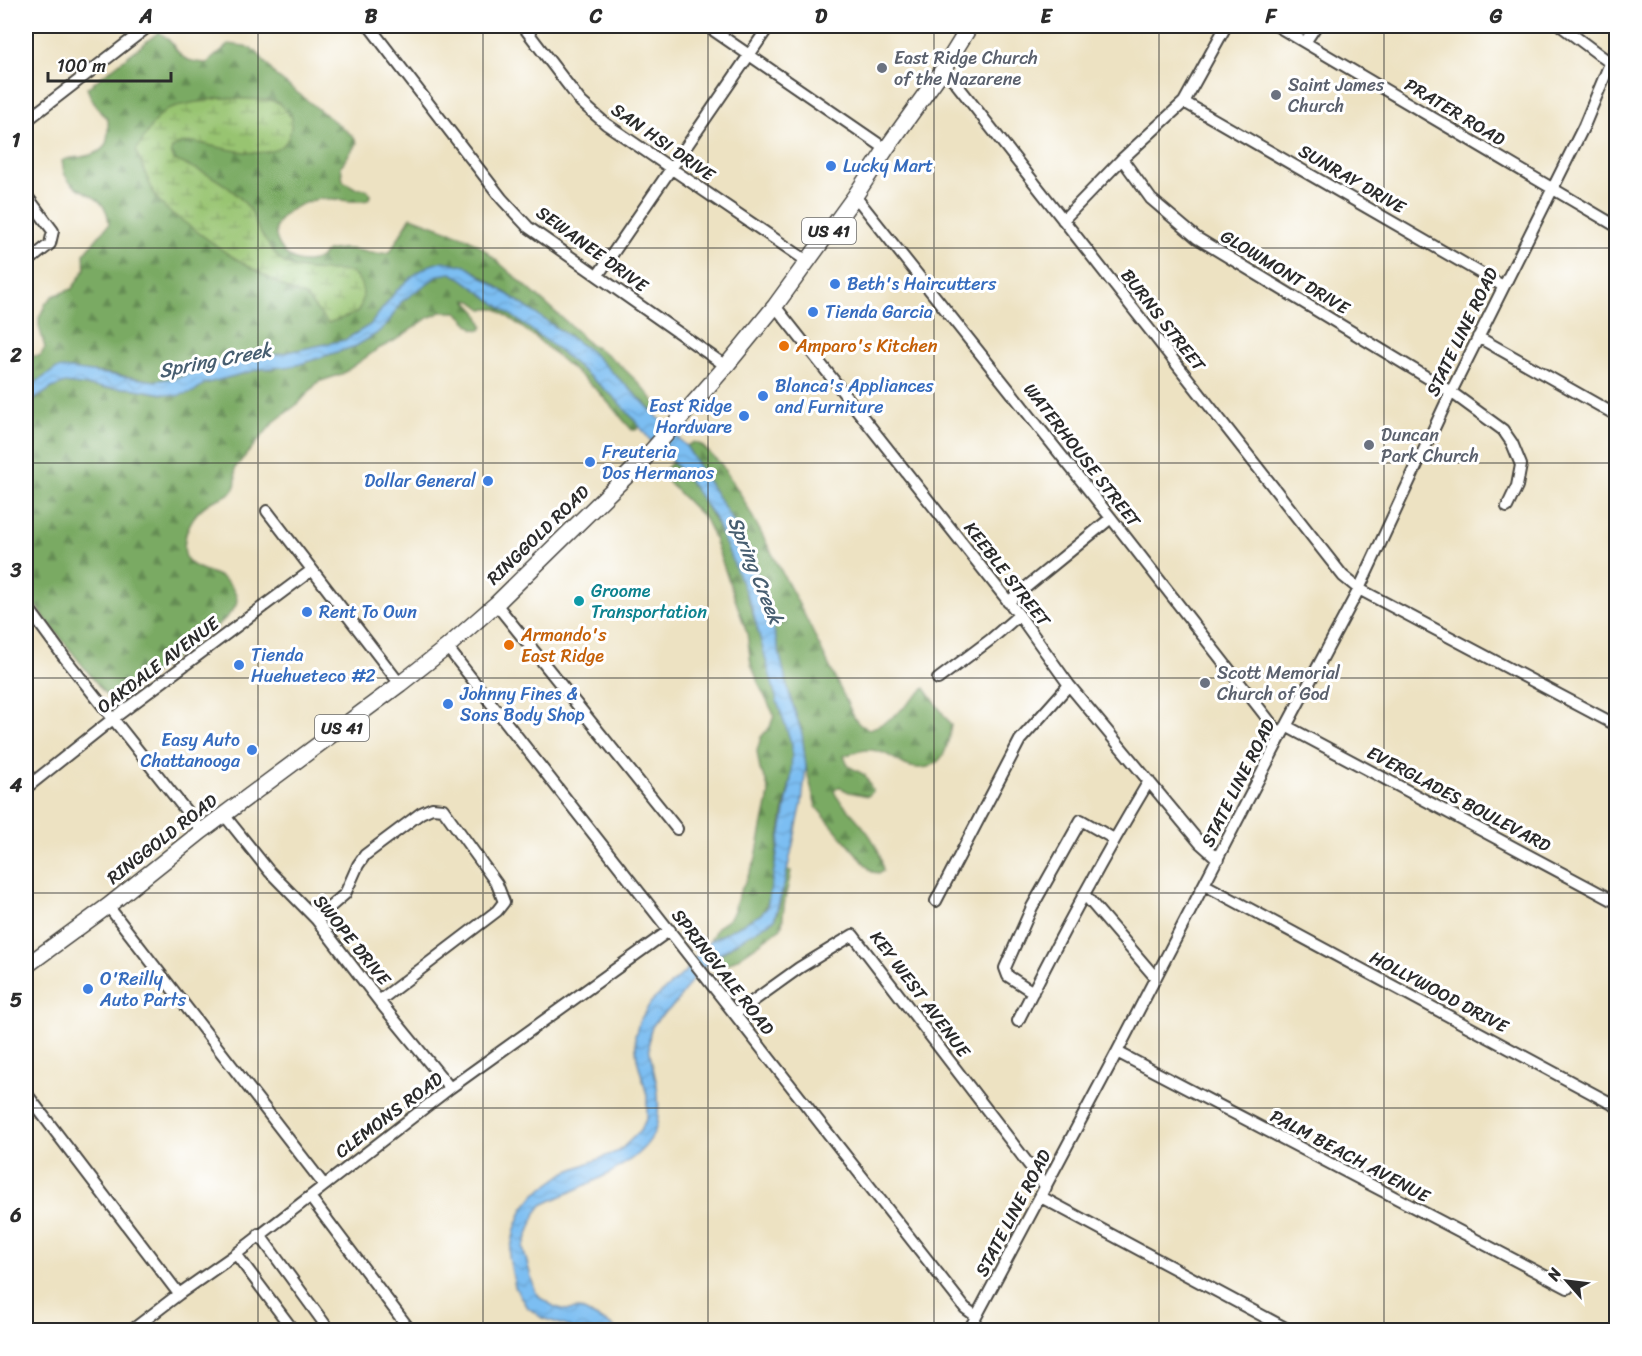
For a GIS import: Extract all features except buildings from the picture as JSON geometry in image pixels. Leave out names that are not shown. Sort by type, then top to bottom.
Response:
[{"type":"main road","name":"RINGGOLD ROAD","points":[[26,966],[447,647],[495,604],[647,456],[726,366],[774,306],[855,196],[944,68],[967,30]]},
{"type":"street","points":[[26,121],[149,26]]},
{"type":"street","name":"SEWANEE DRIVE","points":[[369,26],[502,199],[528,227],[726,366]]},
{"type":"street","name":"SAN HSI DRIVE","points":[[523,26],[581,102],[606,124],[807,261]]},
{"type":"street","points":[[707,26],[886,149]]},
{"type":"street","points":[[598,275],[768,26]]},
{"type":"street","points":[[951,26],[967,30]]},
{"type":"street","points":[[1063,220],[1122,159],[1184,102],[1226,26]]},
{"type":"street","name":"PRATER ROAD","points":[[1277,26],[1617,226]]},
{"type":"street","points":[[1306,41],[1316,26]]},
{"type":"street","points":[[1561,26],[1609,62]]},
{"type":"street","name":"STATE LINE ROAD","points":[[971,1330],[976,1316],[1359,589],[1450,392],[1554,190],[1584,126],[1609,62],[1617,49]]},
{"type":"street","name":"BURNS STREET","points":[[944,68],[1343,576],[1359,589],[1617,725]]},
{"type":"street","name":"SUNRAY DRIVE","points":[[1184,102],[1503,286]]},
{"type":"street","name":"GLOWMONT DRIVE","points":[[1122,159],[1150,199],[1197,238],[1450,392],[1503,429],[1521,465],[1517,486],[1506,507]]},
{"type":"street","points":[[26,195],[53,231],[50,244],[26,263]]},
{"type":"street","name":"WATERHOUSE STREET","points":[[855,196],[1281,736]]},
{"type":"street","name":"KEEBLE STREET","points":[[774,306],[1019,615],[1069,685],[1200,843],[1218,859]]},
{"type":"street","points":[[1478,337],[1617,416]]},
{"type":"street","points":[[267,511],[400,684]]},
{"type":"street","points":[[1008,602],[1111,518]]},
{"type":"street","name":"OAKDALE AVENUE","points":[[26,788],[114,718],[312,570]]},
{"type":"street","points":[[495,604],[677,829]]},
{"type":"street","points":[[26,605],[64,657],[202,831]]},
{"type":"street","points":[[938,679],[1019,615]]},
{"type":"street","name":"SPRINGVALE ROAD","points":[[447,647],[965,1308],[976,1316]]},
{"type":"street","points":[[936,901],[1020,740],[1069,685]]},
{"type":"street","name":"EVERGLADES BOULEVARD","points":[[1286,726],[1617,902]]},
{"type":"street","points":[[1018,1021],[1074,912],[1149,781]]},
{"type":"street","points":[[316,919],[345,894],[365,855],[421,813],[432,808],[443,809],[497,884],[504,902],[497,911],[379,1001]]},
{"type":"street","name":"SWOPE DRIVE","points":[[225,816],[269,871],[316,919],[450,1088]]},
{"type":"street","points":[[1033,992],[1008,976],[1005,968],[1032,907],[1081,820],[1114,839]]},
{"type":"street","name":"HOLLYWOOD DRIVE","points":[[1205,885],[1617,1106]]},
{"type":"street","points":[[1084,894],[1155,977]]},
{"type":"street","points":[[108,906],[324,1185]]},
{"type":"street","points":[[1074,912],[1098,909]]},
{"type":"street","name":"CLEMONS ROAD","points":[[132,1330],[178,1294],[236,1254],[450,1088],[670,930]]},
{"type":"street","name":"KEY WEST AVENUE","points":[[735,1014],[799,968],[853,935],[1043,1192],[1289,1330]]},
{"type":"street","name":"PALM BEACH AVENUE","points":[[1117,1052],[1568,1288]]},
{"type":"street","points":[[26,1093],[178,1294]]},
{"type":"street","points":[[310,1197],[410,1330]]},
{"type":"street","points":[[259,1234],[328,1330]]},
{"type":"street","points":[[236,1254],[292,1330]]},
{"type":"green space","points":[[159,32],[182,56],[195,62],[207,63],[229,44],[244,46],[256,51],[276,76],[354,137],[357,143],[341,166],[343,181],[355,188],[366,189],[371,194],[368,200],[314,200],[297,206],[283,216],[278,222],[276,237],[280,246],[290,257],[306,262],[320,258],[328,251],[340,249],[376,253],[390,252],[411,217],[465,237],[479,245],[579,333],[585,341],[616,361],[659,407],[653,411],[590,351],[476,272],[428,266],[397,290],[370,325],[345,340],[250,360],[232,359],[180,377],[155,381],[106,373],[56,369],[26,389],[26,356],[40,356],[45,348],[39,318],[46,303],[53,296],[72,289],[85,269],[84,254],[109,224],[103,205],[70,182],[63,168],[62,161],[97,153],[102,150],[107,141],[108,119],[95,105],[87,88]]},
{"type":"green space","points":[[219,98],[269,100],[279,103],[292,118],[287,140],[280,147],[257,153],[194,142],[183,143],[172,148],[174,160],[207,174],[235,193],[252,213],[269,246],[282,262],[310,270],[351,272],[356,276],[363,291],[362,302],[357,313],[328,323],[305,296],[293,292],[228,254],[166,209],[155,196],[136,151],[150,128],[158,117],[172,107]]},
{"type":"green space","points":[[445,273],[461,278],[556,348],[614,397],[640,426],[632,430],[598,391],[535,337],[497,309],[483,309],[472,301],[466,300],[477,312],[483,326],[481,330],[474,329],[457,312],[441,312],[428,318],[342,374],[318,382],[299,403],[274,422],[235,468],[236,482],[233,490],[204,506],[196,514],[186,534],[184,551],[187,558],[197,568],[225,580],[235,593],[237,604],[212,630],[113,704],[26,594],[26,405],[52,388],[65,383],[105,388],[130,388],[162,394],[193,392],[204,384],[260,369],[294,366],[356,346],[376,334],[388,323],[401,302]]},
{"type":"green space","points":[[694,442],[701,445],[721,464],[741,495],[860,725],[869,729],[885,722],[925,688],[951,725],[943,756],[928,767],[910,767],[885,754],[871,750],[844,756],[848,766],[865,775],[873,791],[868,796],[849,792],[839,787],[834,791],[878,849],[883,871],[879,873],[872,872],[816,807],[806,767],[802,734],[789,693],[766,598],[742,536],[686,446]]},
{"type":"green space","points":[[672,462],[693,486],[710,512],[738,572],[760,636],[791,740],[793,754],[791,777],[767,908],[760,915],[710,941],[717,927],[729,919],[733,913],[739,894],[755,862],[769,794],[766,780],[760,770],[757,751],[761,737],[770,727],[774,715],[751,664],[747,633],[712,533],[705,519],[664,478],[666,469]]},
{"type":"green space","points":[[787,870],[791,871],[781,928],[748,952],[720,968],[713,969],[708,964],[744,937],[774,920]]},
{"type":"water","points":[[443,261],[466,266],[590,351],[686,446],[742,536],[766,598],[789,693],[802,734],[806,767],[802,803],[774,920],[707,964],[652,1028],[649,1048],[657,1087],[658,1116],[655,1131],[644,1147],[633,1158],[603,1177],[542,1205],[536,1213],[523,1248],[535,1291],[542,1299],[555,1307],[567,1310],[580,1309],[617,1330],[574,1330],[542,1318],[526,1306],[515,1287],[509,1257],[515,1229],[523,1209],[535,1194],[566,1172],[619,1151],[641,1130],[647,1117],[647,1095],[637,1059],[635,1036],[639,1022],[651,1002],[686,971],[710,941],[760,915],[767,908],[791,779],[792,745],[777,701],[751,605],[714,517],[684,473],[649,439],[614,397],[556,348],[451,273],[439,275],[401,302],[388,323],[376,334],[356,346],[294,366],[260,369],[204,384],[193,392],[176,396],[130,388],[105,388],[65,383],[52,388],[26,405],[26,389],[56,369],[63,368],[155,381],[180,377],[232,359],[251,360],[345,340],[370,325],[397,290],[414,275],[428,266]]},
{"type":"place","name":"East Ridge Church of the Nazarene","points":[[882,68]]},
{"type":"place","name":"Saint James Church","points":[[1276,95]]},
{"type":"place","name":"Lucky Mart","points":[[831,166]]},
{"type":"place","name":"Beth's Haircutters","points":[[835,284]]},
{"type":"place","name":"Tienda Garcia","points":[[813,312]]},
{"type":"place","name":"Amparo's Kitchen","points":[[784,346]]},
{"type":"place","name":"Blanca's Appliances and Furniture","points":[[763,396]]},
{"type":"place","name":"East Ridge Hardware","points":[[744,416]]},
{"type":"place","name":"Duncan Park Church","points":[[1369,445]]},
{"type":"place","name":"Freuteria Dos Hermanos","points":[[590,462]]},
{"type":"place","name":"Dollar General","points":[[488,481]]},
{"type":"place","name":"Groome Transportation","points":[[579,601]]},
{"type":"place","name":"Rent To Own","points":[[307,612]]},
{"type":"place","name":"Armando's East Ridge","points":[[509,645]]},
{"type":"place","name":"Tienda Huehueteco #2","points":[[239,665]]},
{"type":"place","name":"Scott Memorial Church of God","points":[[1205,683]]},
{"type":"place","name":"Johnny Fines & Sons Body Shop","points":[[448,704]]},
{"type":"place","name":"Easy Auto Chattanooga","points":[[252,750]]},
{"type":"place","name":"O'Reilly Auto Parts","points":[[88,989]]},
{"type":"water label","name":"Spring Creek","points":[[215,360]]},
{"type":"water label","name":"Spring Creek","points":[[756,570]]}]
